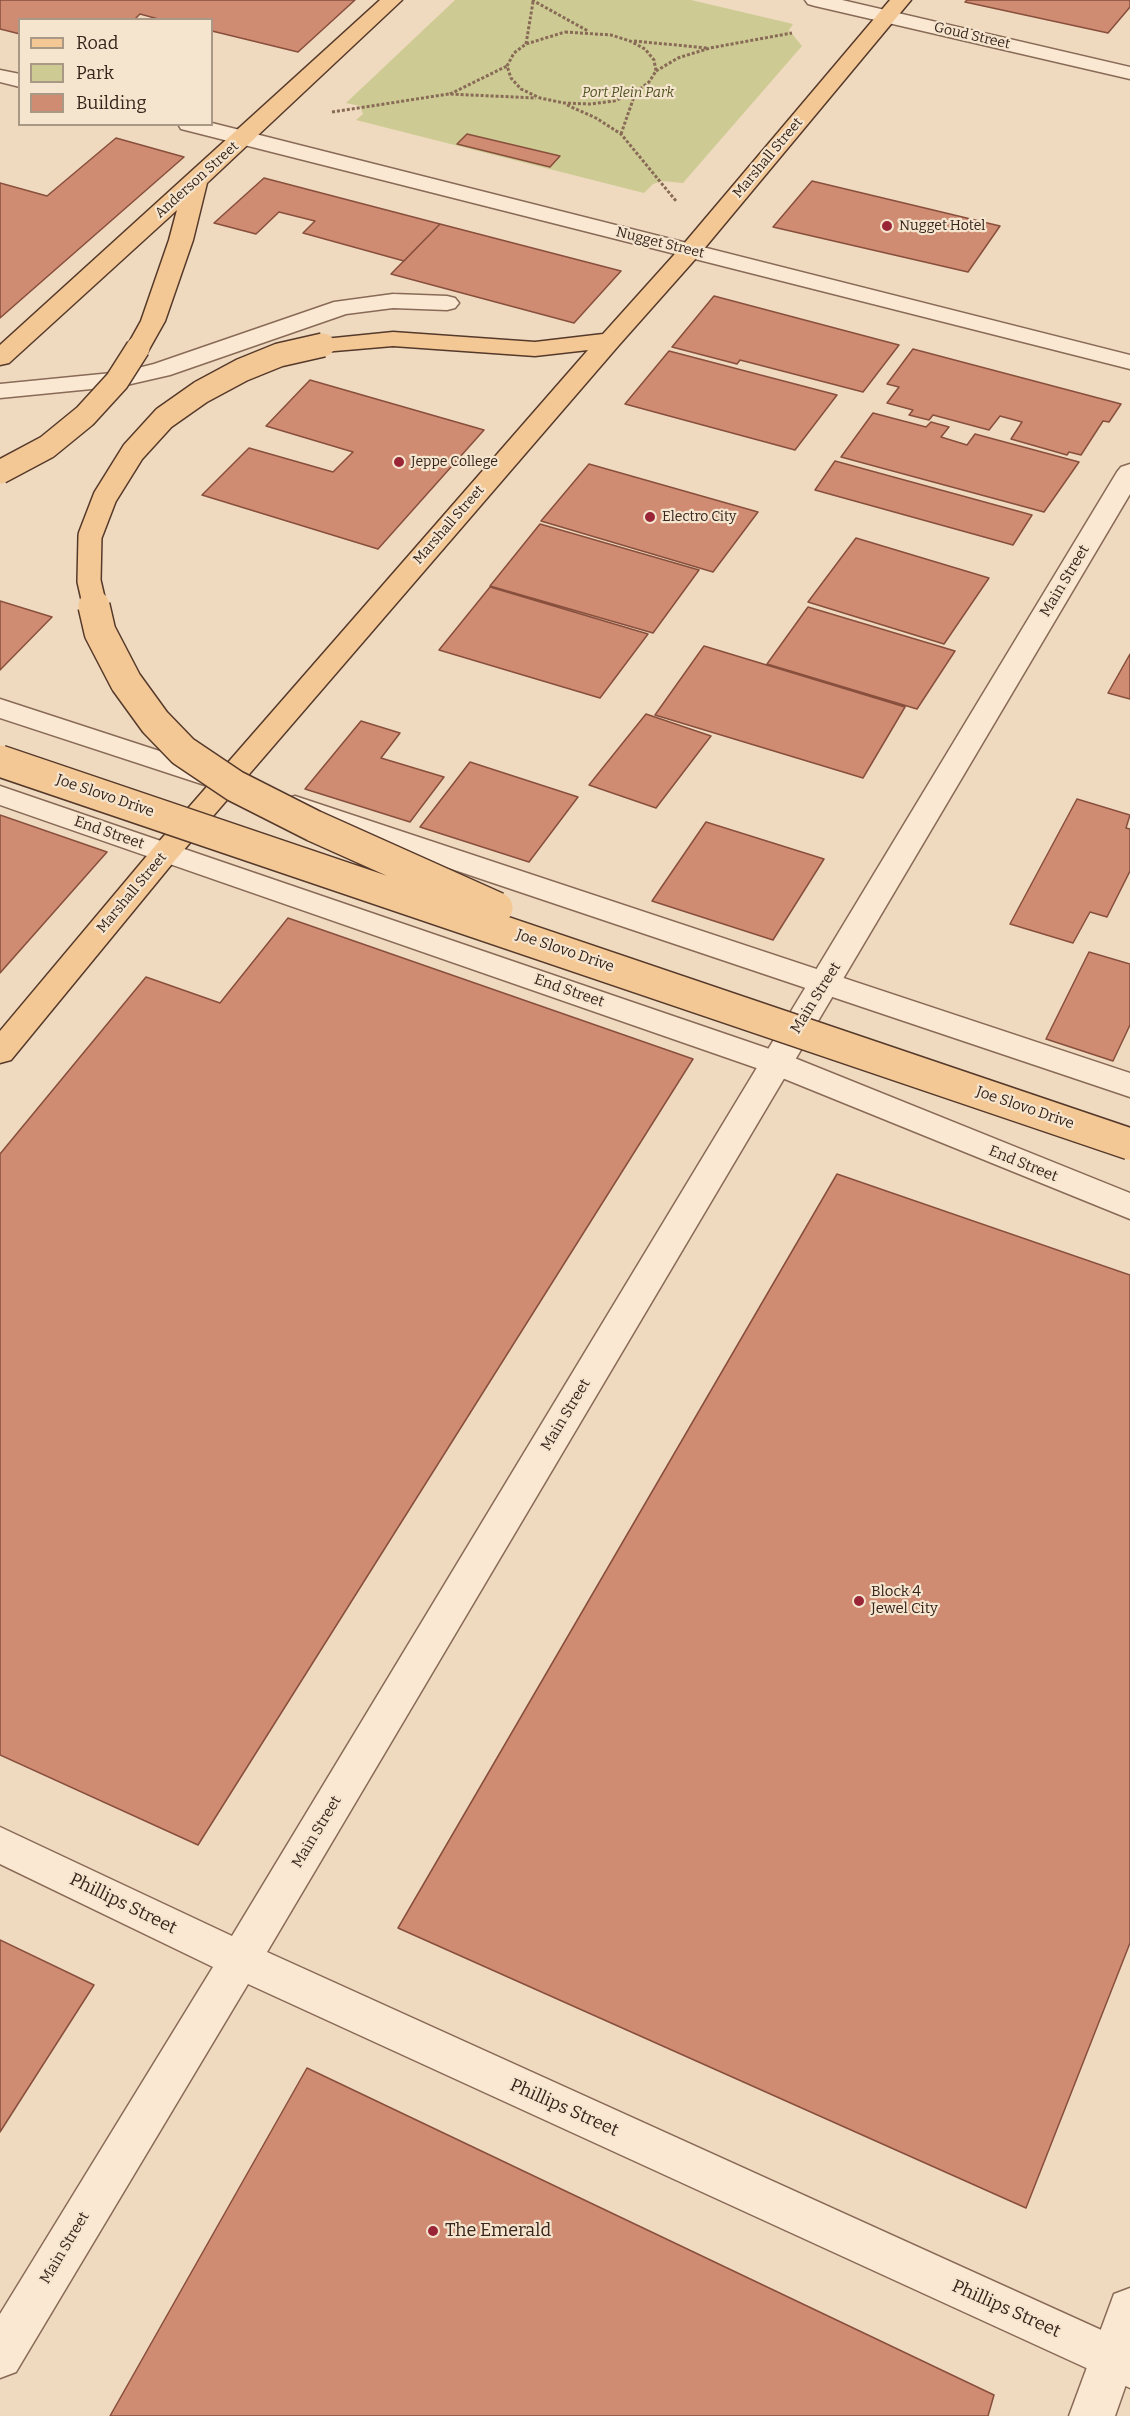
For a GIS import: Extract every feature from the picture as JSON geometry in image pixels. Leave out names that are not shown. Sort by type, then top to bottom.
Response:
[{"type":"main road","name":"Anderson Street","points":[[0,358],[392,0]]},
{"type":"main road","name":"Marshall Street","points":[[0,1052],[166,852],[610,339],[697,242],[894,8]]},
{"type":"main road","points":[[0,472],[46,447],[85,416],[117,381],[153,321],[181,240],[196,181]]},
{"type":"main road","points":[[610,339],[535,349],[393,339],[323,345],[279,356],[242,370],[201,392],[164,418],[133,452],[105,498],[90,536],[89,581],[100,632],[126,682],[155,722],[183,751],[235,786],[314,826],[667,985]]},
{"type":"main road","name":"Joe Slovo Drive","points":[[0,761],[667,985],[1130,1144]]},
{"type":"street","name":"Goud Street","points":[[814,0],[894,8],[1130,73]]},
{"type":"street","points":[[0,76],[18,80]]},
{"type":"street","name":"Nugget Street","points":[[207,126],[251,131],[697,242],[1130,362]]},
{"type":"street","points":[[0,391],[122,379],[161,370],[342,307],[393,300],[447,303]]},
{"type":"street","name":"Main Street","points":[[0,2356],[826,983],[1130,472]]},
{"type":"street","points":[[0,708],[1130,1085]]},
{"type":"street","name":"End Street","points":[[0,795],[777,1063],[1130,1208]]},
{"type":"street","name":"Phillips Street","points":[[0,1845],[240,1960],[1121,2362]]},
{"type":"street","points":[[1092,2416],[1121,2362],[1130,2310]]},
{"type":"path","points":[[526,44],[533,1],[589,32]]},
{"type":"path","points":[[449,94],[507,66],[514,53],[526,44],[555,34],[589,32],[611,34],[645,49],[654,60],[656,71]]},
{"type":"path","points":[[251,131],[449,94],[540,98],[564,103],[590,104],[614,100],[635,93],[649,82],[656,71],[678,58],[710,48],[630,41]]},
{"type":"path","points":[[507,66],[510,78],[521,89],[540,98]]},
{"type":"path","points":[[621,134],[635,93]]},
{"type":"path","points":[[564,103],[596,118],[621,134],[697,242]]},
{"type":"green space","name":"Port Plein Park","points":[[455,0],[691,0],[793,24],[789,30],[802,46],[683,183],[662,181],[653,184],[644,193],[356,120],[363,114],[360,106],[346,103]]},
{"type":"building","points":[[0,0],[355,0],[298,52],[213,31],[213,18],[155,18],[140,14],[136,18],[18,18],[18,34],[0,29]]},
{"type":"building","points":[[967,0],[1130,0],[1130,7],[1108,33],[965,2]]},
{"type":"building","points":[[467,134],[560,156],[550,167],[457,144]]},
{"type":"building","points":[[116,138],[184,157],[0,318],[0,183],[47,196]]},
{"type":"building","points":[[264,178],[440,224],[404,261],[303,233],[315,221],[279,212],[256,234],[214,223]]},
{"type":"building","name":"Nugget Hotel","points":[[812,181],[1000,226],[968,272],[773,227]]},
{"type":"building","points":[[440,224],[621,271],[574,323],[391,274]]},
{"type":"building","points":[[714,296],[899,345],[863,392],[740,360],[737,364],[672,347]]},
{"type":"building","points":[[913,349],[1121,404],[1109,422],[1103,421],[1081,455],[1069,452],[1067,455],[1011,439],[1022,422],[1000,416],[989,430],[933,415],[929,420],[909,415],[913,410],[887,403],[899,387],[887,384]]},
{"type":"building","points":[[669,351],[837,395],[795,450],[625,404]]},
{"type":"building","name":"Jeppe College","points":[[310,380],[484,430],[378,549],[202,495],[249,448],[333,472],[353,452],[266,426]]},
{"type":"building","points":[[873,413],[926,427],[931,422],[949,427],[941,437],[967,445],[975,434],[1079,462],[1044,512],[841,457]]},
{"type":"building","points":[[835,461],[1032,515],[1013,545],[815,490]]},
{"type":"building","name":"Electro City","points":[[589,464],[758,512],[713,572],[541,521]]},
{"type":"building","points":[[540,524],[699,570],[653,633],[490,586]]},
{"type":"building","points":[[856,538],[989,578],[944,644],[808,602]]},
{"type":"building","points":[[490,587],[648,634],[600,698],[439,650]]},
{"type":"building","points":[[0,601],[52,617],[0,670]]},
{"type":"building","points":[[808,607],[955,651],[917,709],[767,664]]},
{"type":"building","points":[[704,646],[905,707],[863,778],[655,715]]},
{"type":"building","points":[[1130,654],[1130,699],[1108,693]]},
{"type":"building","points":[[646,714],[711,736],[656,808],[589,785]]},
{"type":"building","points":[[361,721],[400,733],[381,758],[444,777],[410,822],[305,789]]},
{"type":"building","points":[[470,762],[578,797],[529,862],[420,827]]},
{"type":"building","points":[[1077,799],[1130,815],[1126,828],[1130,829],[1130,871],[1107,917],[1090,912],[1073,943],[1010,924]]},
{"type":"building","points":[[0,815],[107,852],[0,973]]},
{"type":"building","points":[[706,822],[824,859],[773,940],[652,901]]},
{"type":"building","points":[[288,918],[693,1059],[198,1845],[0,1755],[0,1154],[146,977],[220,1003]]},
{"type":"building","points":[[1089,952],[1130,964],[1130,1025],[1113,1061],[1046,1039]]},
{"type":"building","name":"Block 4 Jewel City","points":[[837,1174],[1130,1275],[1130,1943],[1026,2208],[398,1928]]},
{"type":"building","points":[[0,1940],[94,1985],[0,2132]]},
{"type":"building","name":"The Emerald","points":[[307,2068],[994,2395],[988,2416],[110,2416]]},
{"type":"place","name":"Nugget Hotel","points":[[887,226]]},
{"type":"place","name":"Jeppe College","points":[[399,462]]},
{"type":"place","name":"Electro City","points":[[650,517]]},
{"type":"place","name":"Block 4 Jewel City","points":[[859,1601]]},
{"type":"place","name":"The Emerald","points":[[433,2231]]}]
